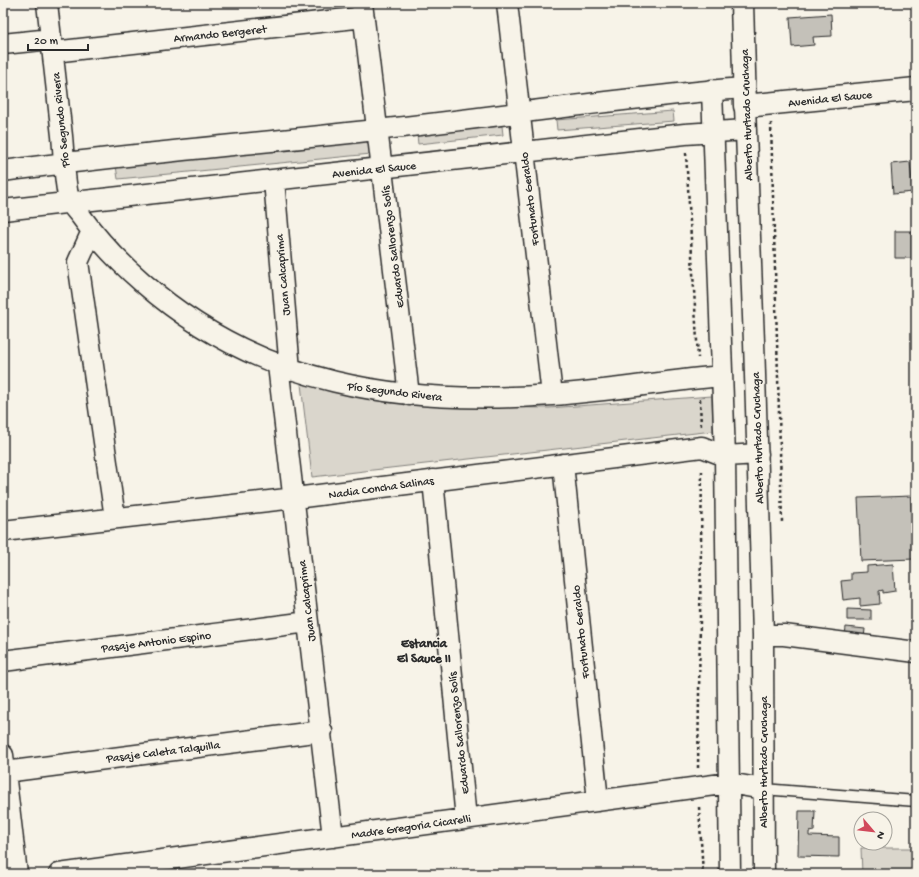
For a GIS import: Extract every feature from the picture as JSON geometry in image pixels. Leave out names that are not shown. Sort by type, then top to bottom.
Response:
[{"type":"street","name":"Pío Segundo Rivera","points":[[47,3],[64,162],[70,202],[92,231],[128,270],[170,305],[215,335],[284,368],[349,386],[409,395],[442,397],[552,395],[721,376]]},
{"type":"street","name":"Fortunato Geraldo","points":[[507,3],[552,395]]},
{"type":"street","name":"Alberto Hurtado Cruchaga","points":[[742,3],[763,635],[764,874]]},
{"type":"street","name":"Armando Bergeret","points":[[3,44],[52,45],[363,10]]},
{"type":"street","name":"Eduardo Sallorenzo Solís","points":[[363,10],[376,130],[383,169],[409,395]]},
{"type":"street","name":"Avenida El Sauce","points":[[3,170],[64,162],[376,130],[712,90],[744,97],[916,89]]},
{"type":"street","points":[[712,90],[721,376],[726,456],[730,874]]},
{"type":"street","name":"Avenida El Sauce","points":[[3,210],[383,169],[685,134],[746,130]]},
{"type":"street","name":"Juan Calcaprima","points":[[274,180],[284,368],[294,498],[333,837]]},
{"type":"street","points":[[92,231],[78,262],[115,518]]},
{"type":"street","name":"Nadia Concha Salinas","points":[[3,530],[294,498],[702,447],[726,456],[758,454]]},
{"type":"street","name":"Fortunato Geraldo","points":[[562,464],[598,801]]},
{"type":"street","name":"Eduardo Sallorenzo Solís","points":[[433,480],[466,819]]},
{"type":"street","name":"Pasaje Antonio Espino","points":[[3,661],[308,622]]},
{"type":"street","points":[[763,635],[784,635],[916,652]]},
{"type":"street","name":"Pasaje Caleta Talquilla","points":[[4,763],[322,731]]},
{"type":"street","points":[[4,763],[18,874]]},
{"type":"street","name":"Madre Gregoria Cicarelli","points":[[59,874],[729,783],[763,789]]},
{"type":"lane","points":[[763,789],[916,801]]},
{"type":"path","points":[[685,134],[698,340],[698,378],[702,447],[698,788],[703,874]]},
{"type":"shaded area","points":[[673,111],[674,121],[557,130],[556,120]]},
{"type":"shaded area","points":[[502,126],[503,135],[418,144],[417,135]]},
{"type":"shaded area","points":[[370,141],[371,154],[118,179],[116,166]]},
{"type":"shaded area","points":[[301,384],[378,399],[480,407],[549,408],[712,396],[713,431],[312,477]]},
{"type":"shaded area","points":[[893,848],[912,848],[912,874],[862,874],[861,851],[893,851]]},
{"type":"building","points":[[831,14],[832,36],[813,37],[814,45],[792,47],[790,17]]},
{"type":"building","points":[[910,162],[913,192],[893,194],[891,164]]},
{"type":"building","points":[[895,231],[912,231],[912,258],[895,258]]},
{"type":"building","points":[[911,496],[914,559],[861,561],[858,498]]},
{"type":"building","points":[[893,564],[895,591],[883,593],[883,590],[879,591],[880,604],[860,606],[860,598],[843,600],[841,581],[851,580],[851,573],[867,572],[867,566]]},
{"type":"building","points":[[847,609],[871,610],[871,620],[847,620]]},
{"type":"building","points":[[846,627],[865,629],[864,638],[845,636]]},
{"type":"building","points":[[799,811],[815,811],[814,831],[809,832],[809,836],[839,837],[839,857],[798,856]]},
{"type":"district","name":"Estancia El Sauce II","points":[[424,650]]}]
